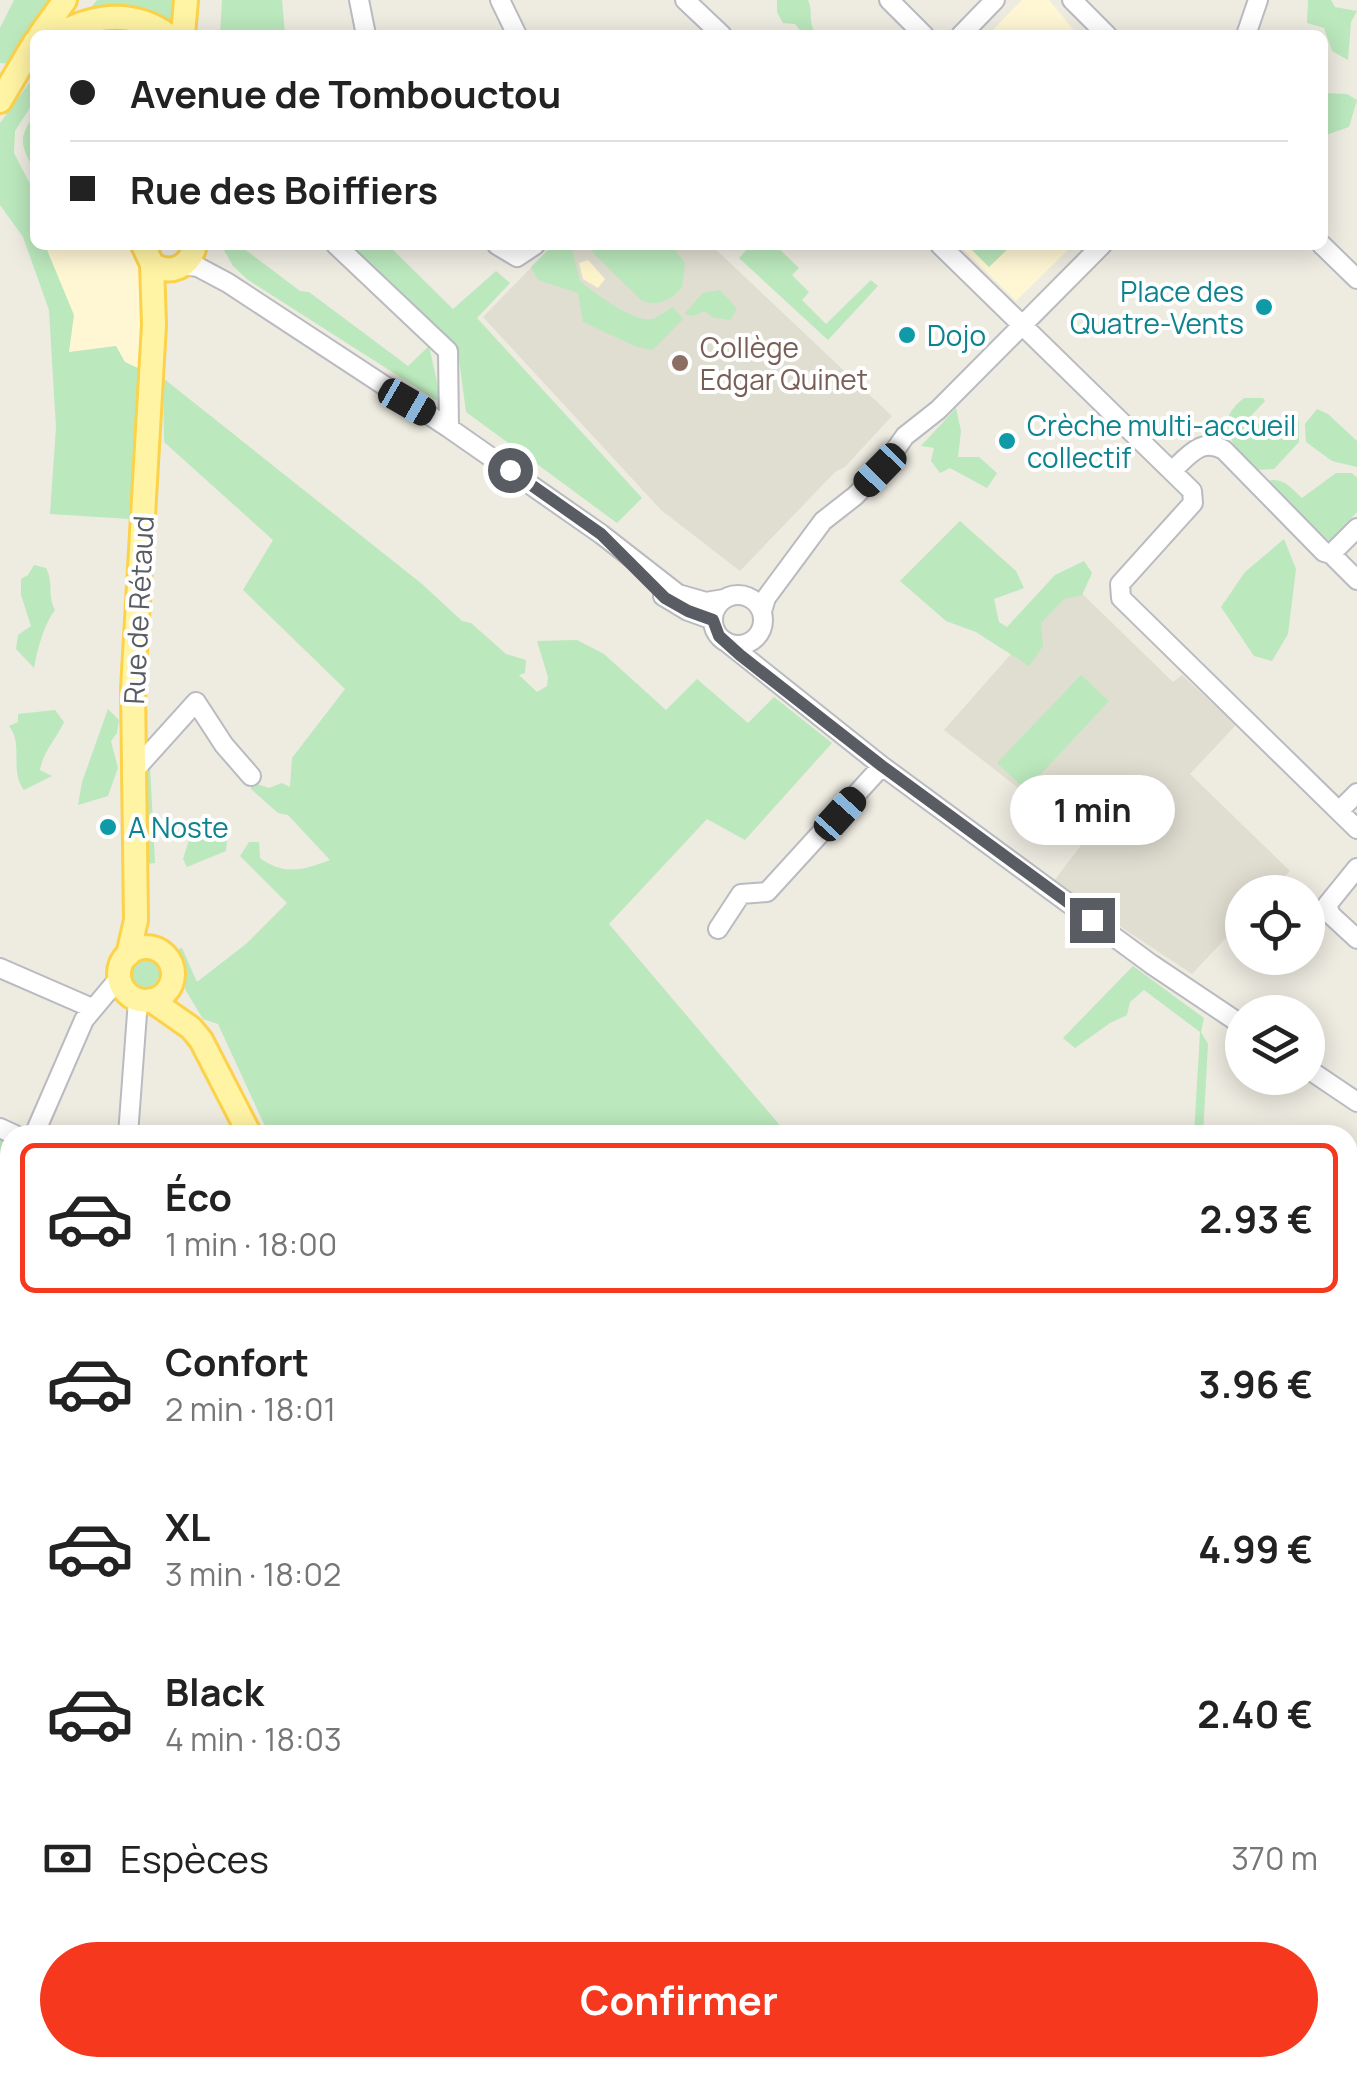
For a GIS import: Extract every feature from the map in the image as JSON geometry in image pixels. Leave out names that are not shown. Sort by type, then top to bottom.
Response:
[{"type":"main road","points":[[55,30],[66,0]]},
{"type":"main road","points":[[58,30],[87,0]]},
{"type":"main road","points":[[183,30],[186,0]]},
{"type":"main road","points":[[195,30],[198,0]]},
{"type":"main road","points":[[63,30],[87,20],[124,17],[156,30]]},
{"type":"main road","points":[[0,102],[30,51]]},
{"type":"main road","points":[[0,112],[30,75]]},
{"type":"main road","name":"Rue de Rétaud","points":[[136,894],[133,689],[154,325],[173,256]]},
{"type":"main road","points":[[136,894],[154,948],[172,968],[172,983],[191,1028],[210,1054],[245,1125]]},
{"type":"main road","points":[[136,894],[136,932],[122,963],[135,994],[191,1028]]},
{"type":"main road","points":[[128,955],[138,949],[154,948]]},
{"type":"main road","points":[[135,994],[164,994],[172,983]]},
{"type":"street","points":[[359,0],[365,30]]},
{"type":"street","points":[[500,0],[515,30]]},
{"type":"street","points":[[889,0],[919,30]]},
{"type":"street","points":[[966,30],[995,0]]},
{"type":"street","points":[[1072,0],[1102,30]]},
{"type":"street","points":[[1248,30],[1258,0]]},
{"type":"street","points":[[695,3],[718,30]]},
{"type":"street","points":[[341,250],[448,351],[449,428]]},
{"type":"street","points":[[505,250],[517,257],[528,250]]},
{"type":"street","points":[[945,250],[1192,491],[1193,503],[1120,584],[1122,598],[1357,828]]},
{"type":"street","points":[[724,641],[740,645],[753,640],[761,630],[766,598],[823,521],[913,446],[938,410],[1097,250]]},
{"type":"street","points":[[1327,250],[1357,279]]},
{"type":"street","points":[[173,256],[228,283],[449,428],[601,534],[665,598],[713,620]]},
{"type":"street","points":[[1174,470],[1195,449],[1214,445],[1224,450],[1324,552],[1331,554],[1357,580]]},
{"type":"street","points":[[1331,554],[1357,528]]},
{"type":"street","points":[[629,559],[678,594],[706,602],[746,596],[762,611]]},
{"type":"street","points":[[746,596],[794,559]]},
{"type":"street","points":[[724,599],[713,620],[724,641],[882,766],[1151,964],[1225,1014]]},
{"type":"street","points":[[753,640],[756,661],[764,673]]},
{"type":"street","points":[[132,773],[196,702],[224,746],[251,776]]},
{"type":"street","points":[[718,930],[741,894],[767,892],[882,766]]},
{"type":"street","points":[[1340,811],[1357,793]]},
{"type":"street","points":[[1357,868],[1326,905],[1357,940]]},
{"type":"street","points":[[0,968],[95,1005],[135,994],[128,1125]]},
{"type":"street","points":[[38,1125],[78,1031],[95,1005]]},
{"type":"street","points":[[1325,1080],[1357,1102]]},
{"type":"shaded area","points":[[1022,0],[1049,0],[1074,30],[993,30]]},
{"type":"shaded area","points":[[46,250],[137,250],[147,270],[142,370],[125,362],[69,352]]},
{"type":"shaded area","name":"Collège Edgar Quinet","points":[[548,250],[716,250],[892,416],[740,571],[661,510],[483,317]]},
{"type":"shaded area","points":[[964,250],[1068,250],[1016,301]]},
{"type":"shaded area","points":[[1067,579],[1173,682],[1182,675],[1236,725],[1190,774],[1290,871],[1286,875],[1225,875],[1225,939],[1192,974],[1053,882],[1085,840],[944,730],[1033,629]]},
{"type":"green space","points":[[14,0],[60,0],[39,30],[30,30],[30,44],[16,64],[0,63],[0,28]]},
{"type":"green space","points":[[97,0],[180,0],[177,30],[153,30],[84,16]]},
{"type":"green space","points":[[222,0],[282,0],[285,30],[220,30]]},
{"type":"green space","points":[[777,0],[808,0],[814,30],[800,30],[795,24],[783,23],[777,12]]},
{"type":"green space","points":[[1308,0],[1331,0],[1335,7],[1357,11],[1351,22],[1348,60],[1332,51],[1328,30],[1307,23]]},
{"type":"green space","points":[[30,82],[30,108],[15,131],[14,153],[30,182],[30,250],[47,250],[74,315],[69,352],[116,346],[125,362],[142,370],[130,519],[50,514],[56,427],[49,310],[23,237],[0,205],[0,123]]},
{"type":"green space","points":[[1328,93],[1347,94],[1357,100],[1349,127],[1328,134]]},
{"type":"green space","points":[[30,122],[30,161],[23,142]]},
{"type":"green space","points":[[224,250],[246,250],[408,366],[429,346],[441,400],[248,280]]},
{"type":"green space","points":[[350,250],[393,250],[453,309],[496,271],[510,283],[477,318],[642,498],[617,523],[466,412],[457,344],[451,350]]},
{"type":"green space","points":[[548,250],[572,250],[580,281],[614,306],[644,319],[673,307],[683,319],[653,350],[637,347],[583,322],[578,293],[538,280],[531,267]]},
{"type":"green space","points":[[592,250],[675,250],[685,263],[682,287],[664,301],[642,301]]},
{"type":"green space","points":[[746,250],[780,250],[799,268],[792,275],[809,292],[802,300],[826,324],[871,280],[878,286],[828,340],[739,258]]},
{"type":"green space","points":[[972,250],[1007,250],[989,267]]},
{"type":"green space","points":[[720,290],[737,309],[730,320],[712,317],[705,311],[693,316],[684,314],[703,293]]},
{"type":"green space","points":[[163,378],[422,584],[462,621],[471,623],[506,654],[526,660],[525,673],[519,675],[537,692],[547,686],[548,677],[537,641],[577,640],[604,654],[666,710],[697,679],[748,723],[774,697],[832,743],[745,840],[707,819],[609,924],[780,1125],[264,1125],[218,1024],[203,1019],[185,989],[175,950],[182,948],[197,982],[246,944],[287,903],[240,856],[249,842],[259,842],[260,858],[286,869],[303,869],[330,860],[288,815],[278,813],[251,789],[251,782],[269,788],[282,783],[290,787],[292,758],[345,689],[243,590],[273,540],[164,442]]},
{"type":"green space","points":[[1244,398],[1263,398],[1265,401],[1251,416],[1267,432],[1277,423],[1282,427],[1299,419],[1299,442],[1274,469],[1257,470],[1229,435],[1229,417]]},
{"type":"green space","points":[[956,408],[961,431],[958,457],[979,457],[997,473],[987,488],[950,468],[940,473],[931,461],[934,448],[921,446]]},
{"type":"green space","points":[[1317,409],[1357,441],[1357,467],[1332,461],[1306,442],[1305,424]]},
{"type":"green space","points":[[1336,473],[1352,473],[1357,478],[1357,512],[1329,541],[1267,481],[1282,482],[1302,498]]},
{"type":"green space","points":[[960,521],[1016,571],[1024,588],[994,599],[999,622],[1007,627],[1055,575],[1084,561],[1092,573],[1082,595],[1064,599],[1041,623],[1043,646],[1029,666],[976,632],[946,621],[900,581]]},
{"type":"green space","points":[[1284,539],[1296,569],[1288,634],[1272,661],[1254,656],[1221,607],[1245,572]]},
{"type":"green space","points":[[34,565],[46,568],[55,610],[34,668],[16,649],[18,635],[31,626],[21,595],[21,579]]},
{"type":"green space","points":[[1081,675],[1109,701],[1026,790],[997,763]]},
{"type":"green space","points":[[108,709],[119,720],[111,741],[118,768],[108,796],[78,805],[82,782]]},
{"type":"green space","points":[[55,710],[64,722],[40,770],[52,776],[24,790],[17,775],[16,741],[9,726],[18,722],[18,714]]},
{"type":"green space","points":[[150,766],[155,863],[147,864],[144,768]]},
{"type":"green space","points":[[203,821],[227,840],[226,851],[187,867],[183,859],[190,837]]},
{"type":"green space","points":[[145,955],[159,961],[165,975],[159,989],[145,995],[131,989],[125,975],[131,961]]},
{"type":"green space","points":[[1133,966],[1204,1018],[1201,1032],[1208,1044],[1204,1125],[1195,1125],[1200,1032],[1144,990],[1130,1002],[1127,1015],[1075,1048],[1063,1038]]},
{"type":"sand","points":[[588,260],[605,279],[598,288],[583,279],[579,263]]},
{"type":"place","name":"Place des Quatre-Vents","points":[[1264,307]]},
{"type":"place","name":"Dojo","points":[[907,335]]},
{"type":"place","name":"Collège Edgar Quinet","points":[[680,363]]},
{"type":"place","name":"Crèche multi-accueil collectif","points":[[1007,441]]},
{"type":"place","name":"A Noste","points":[[108,827]]},
{"type":"route","points":[[510,470],[601,534],[665,598],[713,620],[719,636],[740,655],[882,766],[1092,920]]}]
